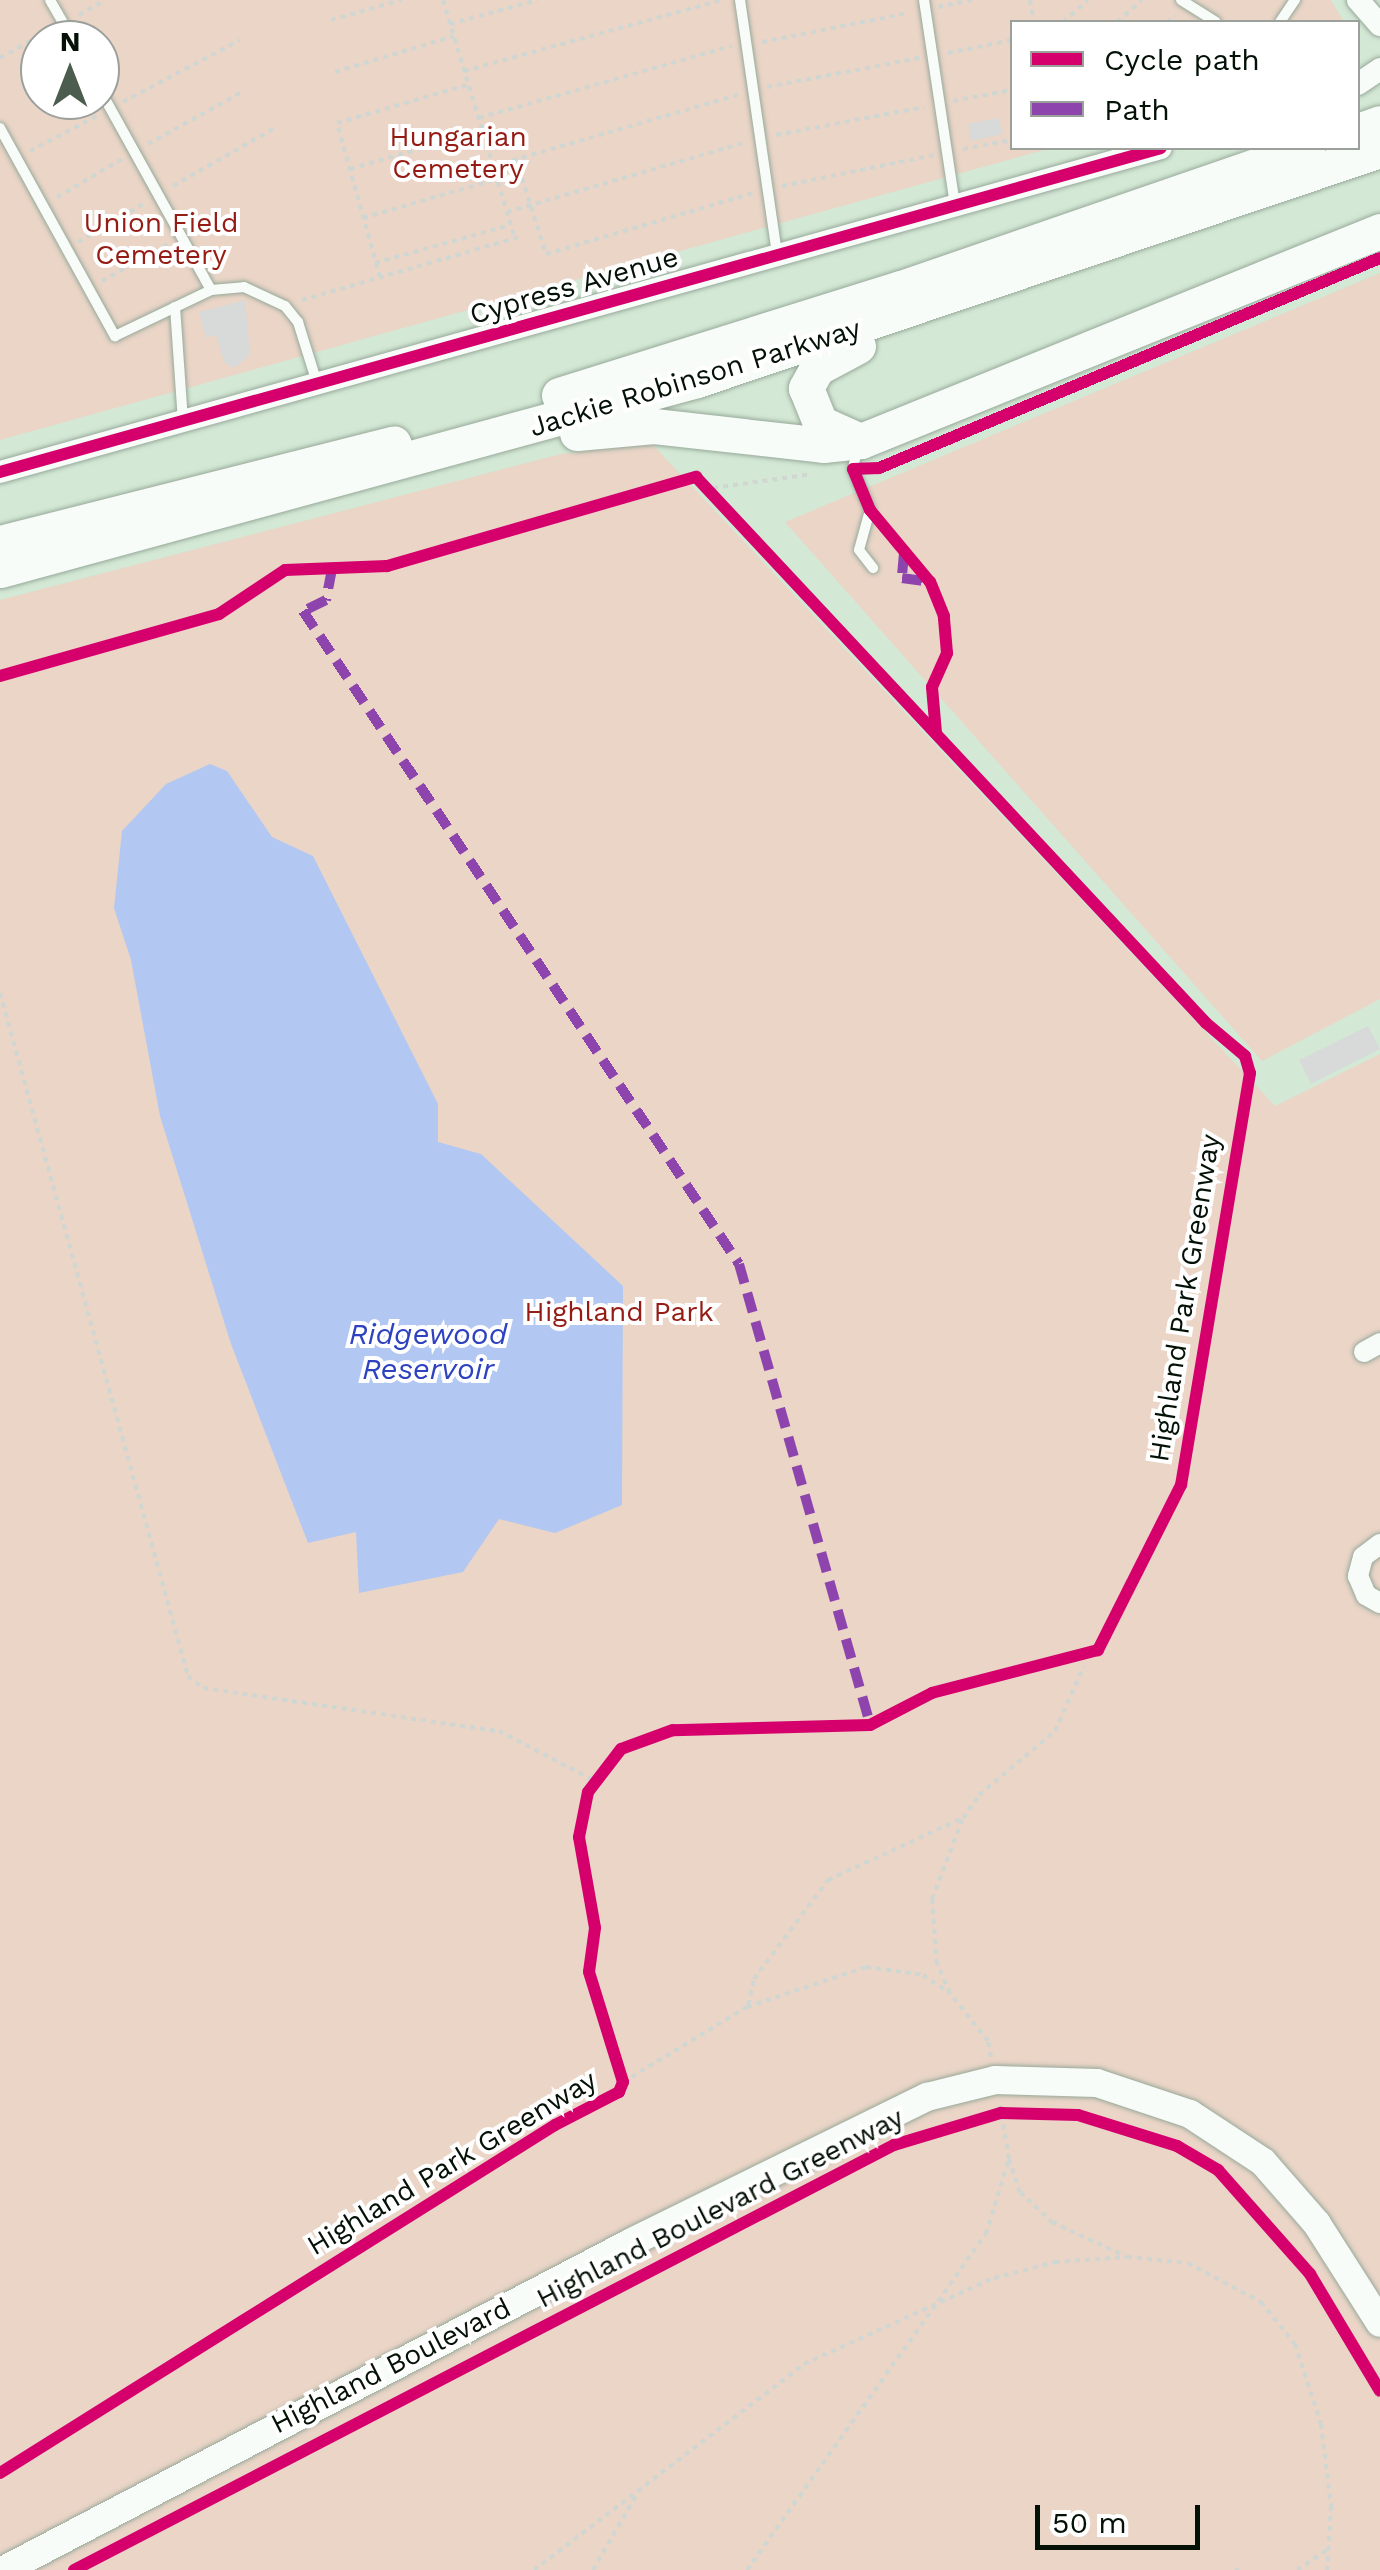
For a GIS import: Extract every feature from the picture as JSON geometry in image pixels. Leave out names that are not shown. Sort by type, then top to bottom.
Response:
[{"type":"highway","name":"Jackie Robinson Parkway","points":[[0,543],[421,436],[624,376],[1302,150]]},
{"type":"highway","name":"Jackie Robinson Parkway","points":[[0,570],[409,464],[697,380],[990,285],[1380,150]]},
{"type":"highway","points":[[409,464],[631,427],[823,445],[861,441],[1380,231]]},
{"type":"highway","points":[[861,441],[828,429],[814,415],[806,388],[817,368],[990,285]]},
{"type":"main road","name":"Highland Boulevard","points":[[4,2570],[632,2242],[927,2098],[995,2080],[1097,2083],[1190,2114],[1263,2162],[1316,2224],[1380,2323]]},
{"type":"street","points":[[1358,0],[1380,24]]},
{"type":"street","name":"Cypress Avenue","points":[[0,472],[1154,150]]},
{"type":"street","points":[[1380,1544],[1363,1557],[1358,1576],[1366,1595],[1380,1604]]},
{"type":"lane","points":[[740,0],[777,255]]},
{"type":"lane","points":[[924,5],[955,205]]},
{"type":"lane","points":[[1180,6],[1212,20]]},
{"type":"lane","points":[[117,120],[211,290]]},
{"type":"lane","points":[[0,128],[115,336],[211,290],[244,287],[285,306],[298,322],[317,383]]},
{"type":"lane","points":[[0,153],[17,158]]},
{"type":"lane","points":[[175,307],[183,421]]},
{"type":"lane","points":[[861,441],[853,468],[870,510],[859,550],[873,568]]},
{"type":"path","points":[[331,20],[401,0]]},
{"type":"path","points":[[443,0],[516,238]]},
{"type":"path","points":[[450,24],[538,0]]},
{"type":"path","points":[[464,71],[721,0]]},
{"type":"path","points":[[479,118],[747,44],[924,5],[971,0]]},
{"type":"path","points":[[1065,20],[1088,0]]},
{"type":"path","points":[[1118,20],[1142,0]]},
{"type":"path","points":[[335,72],[454,36]]},
{"type":"path","points":[[120,103],[240,40]]},
{"type":"path","points":[[493,166],[754,90],[1010,40]]},
{"type":"path","points":[[380,277],[338,123],[467,85]]},
{"type":"path","points":[[507,212],[762,138],[1010,90]]},
{"type":"path","points":[[43,205],[244,91]]},
{"type":"path","points":[[17,158],[88,120]]},
{"type":"path","points":[[67,248],[272,129]]},
{"type":"path","points":[[350,169],[482,131]]},
{"type":"path","points":[[516,159],[546,254],[768,188],[1010,140]]},
{"type":"path","points":[[363,218],[497,179]]},
{"type":"path","points":[[376,263],[511,224]]},
{"type":"path","points":[[89,288],[181,236]]},
{"type":"path","points":[[285,306],[523,236]]},
{"type":"path","points":[[712,488],[821,472]]},
{"type":"path","points":[[696,477],[726,502]]},
{"type":"path","points":[[0,993],[188,1676],[203,1688],[499,1732],[591,1787],[608,1762]]},
{"type":"path","points":[[1062,1659],[1090,1657]]},
{"type":"path","points":[[989,2047],[950,1993],[937,1964],[932,1899],[962,1818],[979,1795],[1054,1731],[1090,1657]]},
{"type":"path","points":[[748,2007],[754,1980],[828,1880],[962,1818]]},
{"type":"path","points":[[623,2082],[748,2007],[866,1967],[923,1976],[950,1993]]},
{"type":"path","points":[[985,2117],[1020,2113]]},
{"type":"path","points":[[1001,2114],[1008,2158],[1020,2192],[1052,2222],[1127,2256]]},
{"type":"path","points":[[747,2570],[858,2422],[935,2301],[986,2234],[1008,2158]]},
{"type":"path","points":[[534,2570],[804,2364],[935,2301],[1055,2262],[1127,2256],[1188,2263],[1261,2302],[1296,2344],[1322,2424],[1327,2570]]},
{"type":"path","points":[[592,2570],[639,2490]]},
{"type":"path","points":[[1298,2570],[1328,2549]]},
{"type":"green space","name":"Hungarian Cemetery","points":[[0,0],[1331,0],[1343,20],[1010,20],[1010,150],[1044,150],[0,440]]},
{"type":"green space","points":[[1380,273],[1380,999],[1262,1061],[785,522]]},
{"type":"green space","name":"Highland Park","points":[[651,443],[1275,1106],[1380,1054],[1380,2570],[0,2570],[0,600],[561,454]]},
{"type":"water","name":"Ridgewood Reservoir","points":[[210,764],[227,771],[272,837],[313,856],[438,1104],[438,1142],[481,1154],[623,1286],[622,1505],[555,1533],[499,1519],[463,1572],[359,1593],[356,1532],[308,1543],[231,1344],[160,1116],[131,960],[114,908],[122,831],[166,784]]},
{"type":"building","points":[[999,118],[1002,134],[971,141],[968,124]]},
{"type":"building","points":[[245,300],[250,355],[234,368],[224,362],[216,335],[206,338],[199,312]]},
{"type":"building","points":[[1368,1026],[1380,1049],[1311,1084],[1299,1060]]},
{"type":"marked path","points":[[904,553],[902,578],[930,582]]},
{"type":"marked path","points":[[332,569],[326,600],[303,611],[739,1264],[870,1725]]},
{"type":"cycle path","points":[[0,472],[1154,150]]},
{"type":"cycle path","points":[[936,733],[932,687],[947,653],[944,616],[930,582],[870,510],[853,469],[879,468],[1380,258]]},
{"type":"cycle path","name":"Highland Park Greenway","points":[[0,676],[219,614],[285,570],[387,566],[696,477],[1206,1023],[1245,1056],[1250,1073],[1181,1485],[1098,1650],[932,1693],[870,1725],[673,1730],[621,1749],[588,1792],[579,1837],[595,1928],[589,1972],[623,2082],[619,2092],[555,2125],[0,2473]]},
{"type":"cycle path","name":"Highland Boulevard Greenway","points":[[74,2570],[894,2145],[1001,2113],[1078,2115],[1177,2146],[1218,2170],[1310,2274],[1380,2391]]},
{"type":"park label","name":"Union Field Cemetery","points":[[161,239]]}]
